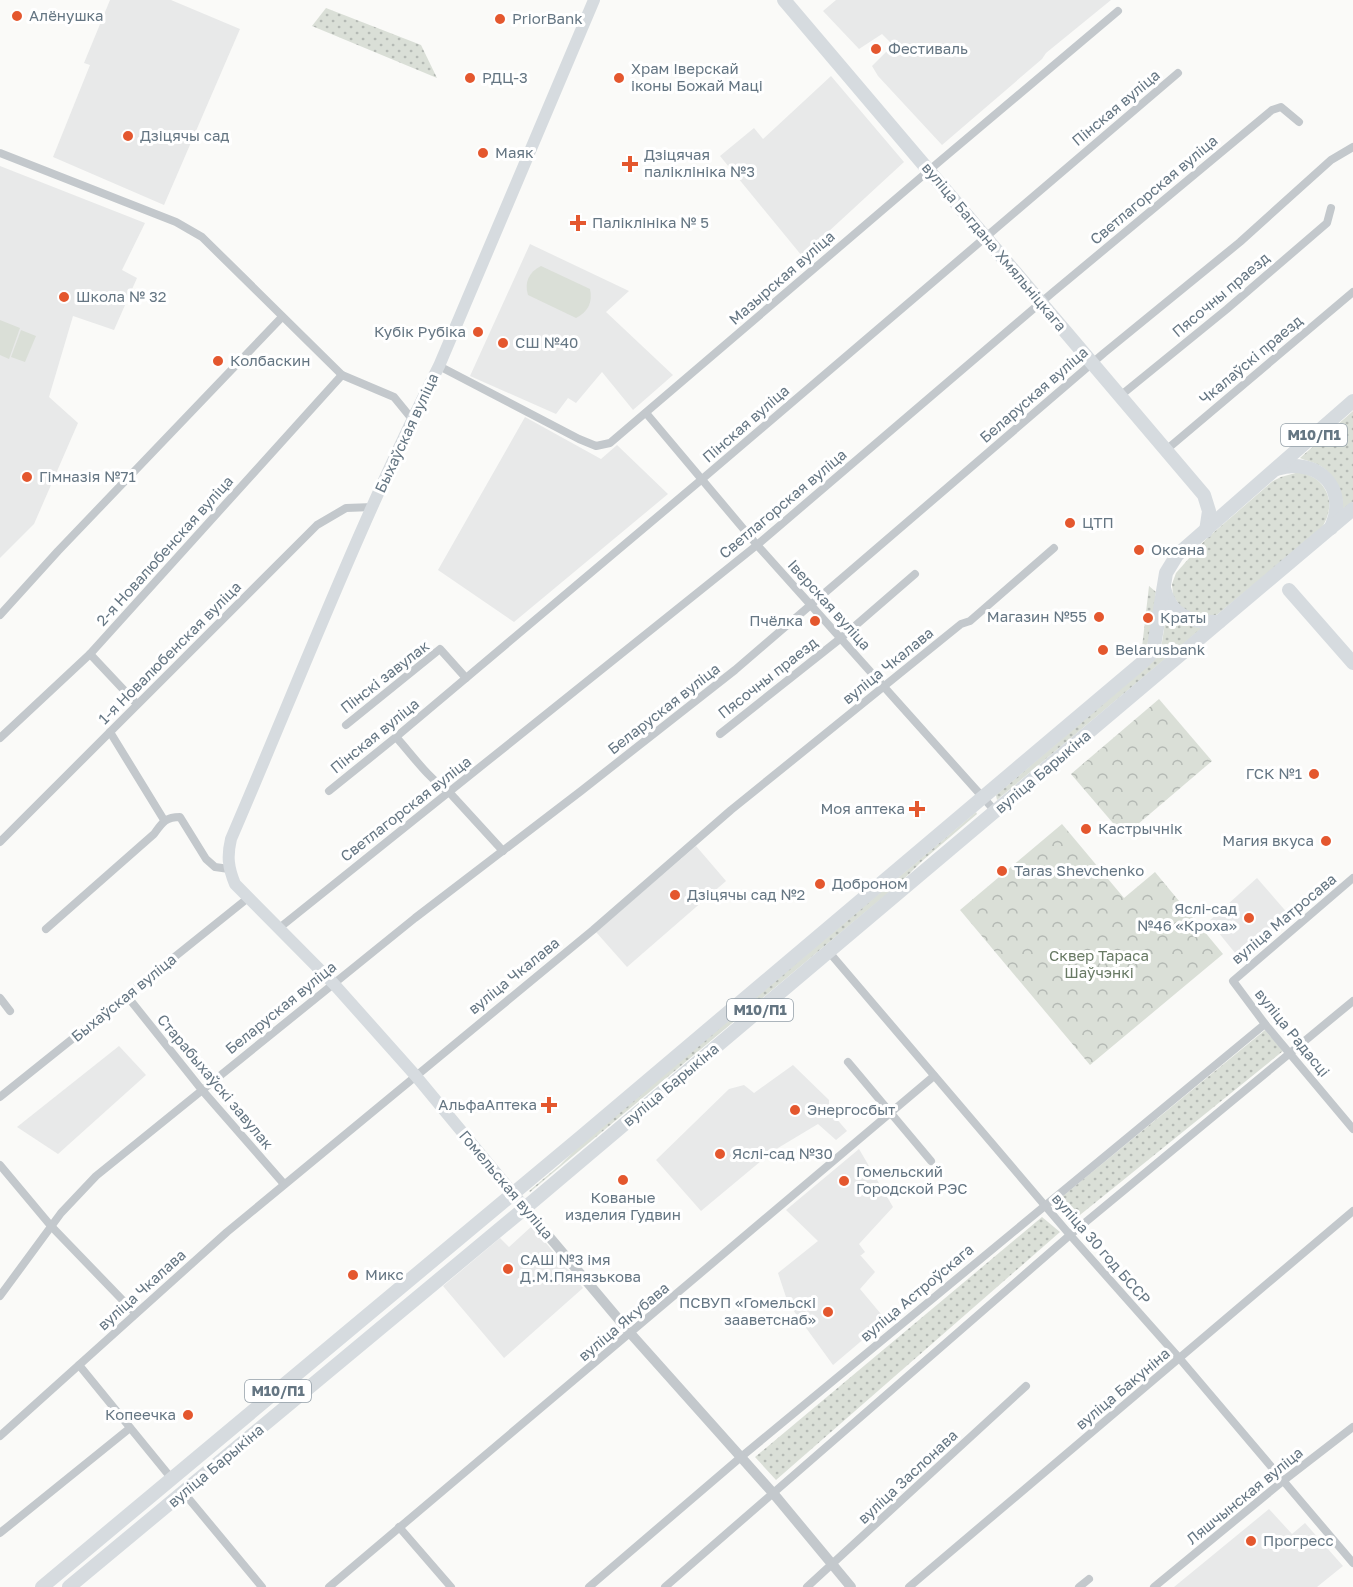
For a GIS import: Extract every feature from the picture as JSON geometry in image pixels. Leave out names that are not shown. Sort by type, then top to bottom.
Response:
[{"type":"main road","name":"Быхаўская вуліца","points":[[229,869],[227,855],[231,838],[373,507],[412,419],[439,366],[594,0]]},
{"type":"main road","name":"вуліца Багдана Хмяльніцкага","points":[[784,0],[1204,495]]},
{"type":"main road","name":"М10/П1","points":[[1206,531],[1353,400]]},
{"type":"main road","name":"М10/П1","points":[[1275,470],[1297,465],[1315,470],[1328,481],[1336,501],[1336,512],[1331,528]]},
{"type":"main road","points":[[1204,495],[1220,502],[1229,503],[1241,500]]},
{"type":"main road","points":[[1204,495],[1209,512],[1206,531]]},
{"type":"main road","name":"вуліца Барыкіна","points":[[69,1587],[525,1208],[1353,509]]},
{"type":"main road","name":"вуліца Барыкіна","points":[[42,1587],[983,798],[1150,655],[1156,639],[1166,573],[1177,555],[1206,531]]},
{"type":"main road","points":[[1290,590],[1290,573],[1301,553]]},
{"type":"main road","points":[[1164,584],[1170,604],[1184,618],[1219,622]]},
{"type":"main road","points":[[1253,592],[1273,587],[1290,590],[1353,663]]},
{"type":"main road","name":"Гомельская вуліца","points":[[229,869],[235,884],[333,983],[415,1075],[525,1208]]},
{"type":"street","name":"Мазырская вуліца","points":[[439,366],[496,398],[596,446],[610,443],[1118,11]]},
{"type":"street","name":"Пінская вуліца","points":[[329,791],[701,480],[1178,73]]},
{"type":"street","name":"Светлагорская вуліца","points":[[278,929],[757,545],[1272,110],[1281,108],[1299,122]]},
{"type":"street","name":"Беларуская вуліца","points":[[0,1296],[51,1226],[96,1176],[333,983],[735,670],[1092,363],[1240,242],[1331,160],[1353,147]]},
{"type":"street","points":[[0,153],[176,222],[202,237],[342,375],[394,397],[412,419]]},
{"type":"street","name":"Пясочны праезд","points":[[1120,396],[1227,309],[1327,223],[1331,208]]},
{"type":"street","name":"Чкалаўскі праезд","points":[[1166,450],[1353,292]]},
{"type":"street","points":[[0,615],[58,551],[282,317]]},
{"type":"street","name":"2-я Новалюбенская вуліца","points":[[0,738],[90,654],[342,375]]},
{"type":"street","name":"Іверская вуліца","points":[[646,413],[757,545],[996,812]]},
{"type":"street","name":"1-я Новалюбенская вуліца","points":[[0,842],[317,525],[346,508],[373,507]]},
{"type":"street","name":"вуліца Чкалава","points":[[0,1436],[135,1313],[285,1184],[593,930],[731,810],[961,624],[970,621],[1054,548]]},
{"type":"street","name":"Пясочны праезд","points":[[720,734],[841,638],[915,574]]},
{"type":"street","name":"Пінскі завулак","points":[[346,725],[440,649],[466,678]]},
{"type":"street","points":[[90,654],[137,704]]},
{"type":"street","points":[[110,732],[164,820]]},
{"type":"street","points":[[396,737],[432,778],[449,792],[503,851]]},
{"type":"street","points":[[46,928],[154,834],[164,820],[171,817],[180,817],[206,860],[215,867],[229,869]]},
{"type":"street","name":"вуліца Матросава","points":[[1233,981],[1353,878]]},
{"type":"street","name":"Быхаўская вуліца","points":[[0,1097],[248,898]]},
{"type":"street","name":"вуліца 30 год БССР","points":[[829,952],[1353,1563]]},
{"type":"street","name":"вуліца Радасці","points":[[1233,981],[1265,1024],[1353,1129]]},
{"type":"street","name":"Старабыхаўскі завулак","points":[[127,996],[202,1090],[285,1184]]},
{"type":"street","points":[[0,998],[10,1011]]},
{"type":"street","points":[[666,1587],[1070,1235],[1353,1001]]},
{"type":"street","name":"вуліца Астроўскага","points":[[589,1587],[741,1457],[1265,1024]]},
{"type":"street","points":[[848,1062],[931,1161]]},
{"type":"street","name":"вуліца Якубава","points":[[330,1587],[934,1076]]},
{"type":"street","points":[[0,1165],[51,1226],[135,1313]]},
{"type":"street","name":"Гомельская вуліца","points":[[525,1208],[631,1334],[773,1493],[851,1587]]},
{"type":"street","name":"вуліца Бакуніна","points":[[909,1587],[1353,1211]]},
{"type":"street","points":[[79,1365],[172,1479]]},
{"type":"street","name":"вуліца Заслонава","points":[[807,1587],[1026,1386]]},
{"type":"street","name":"Ляшчынская вуліца","points":[[1154,1587],[1283,1480],[1353,1427]]},
{"type":"street","points":[[0,1533],[130,1428]]},
{"type":"street","points":[[184,1492],[262,1587]]},
{"type":"street","points":[[399,1527],[451,1587]]},
{"type":"street","points":[[1079,1587],[1089,1579]]},
{"type":"shaded area","points":[[110,0],[171,0],[240,29],[164,205],[53,157],[90,65],[84,63]]},
{"type":"shaded area","points":[[836,0],[1111,0],[1046,53],[1042,59],[942,145],[878,76],[872,66],[893,45],[882,34],[859,49],[823,11]]},
{"type":"shaded area","points":[[831,76],[904,162],[802,256],[720,156],[754,128],[763,139]]},
{"type":"shaded area","name":"Школа № 32","points":[[0,166],[145,223],[122,270],[137,278],[114,330],[73,316],[49,397],[78,423],[34,524],[0,558]]},
{"type":"shaded area","points":[[530,244],[629,291],[606,312],[673,375],[633,410],[602,372],[576,403],[568,398],[556,414],[470,376]]},
{"type":"shaded area","points":[[525,417],[601,459],[617,445],[668,494],[514,622],[438,570]]},
{"type":"shaded area","name":"Дзіцячы сад №2","points":[[696,846],[726,881],[627,967],[596,932]]},
{"type":"shaded area","name":"Яслі-сад №46 «Кроха»","points":[[1257,878],[1290,916],[1240,959],[1209,921]]},
{"type":"shaded area","points":[[119,1046],[146,1075],[58,1154],[17,1127]]},
{"type":"shaded area","points":[[793,1065],[829,1100],[829,1110],[847,1131],[836,1140],[818,1124],[773,1151],[701,1211],[656,1160],[729,1089],[744,1085],[754,1093]]},
{"type":"shaded area","points":[[859,1149],[893,1207],[859,1244],[865,1252],[860,1256],[875,1272],[860,1289],[886,1320],[833,1365],[788,1303],[778,1273],[818,1241],[786,1210]]},
{"type":"shaded area","points":[[532,1226],[583,1288],[504,1358],[443,1286],[500,1238],[509,1247]]},
{"type":"shaded area","points":[[1269,1509],[1292,1534],[1305,1523],[1343,1566],[1317,1587],[1174,1587]]},
{"type":"green space","points":[[326,8],[421,45],[437,78],[312,26]]},
{"type":"green space","points":[[541,266],[590,289],[589,306],[584,313],[576,318],[528,295],[528,278]]},
{"type":"green space","points":[[0,320],[20,328],[9,359],[0,355]]},
{"type":"green space","points":[[21,330],[36,336],[25,362],[11,357]]},
{"type":"green space","points":[[1353,411],[1353,502],[1343,509],[1340,491],[1331,475],[1319,465],[1300,458]]},
{"type":"green space","points":[[1299,472],[1317,480],[1328,495],[1329,512],[1320,530],[1218,614],[1207,618],[1184,611],[1173,596],[1172,584],[1176,573],[1206,539],[1273,481]]},
{"type":"green space","points":[[1149,586],[1156,592],[1151,633],[1141,656]]},
{"type":"green space","points":[[1167,610],[1183,624],[1202,628],[997,800],[996,795],[1160,655]]},
{"type":"green space","points":[[1159,699],[1212,761],[1124,836],[1071,774]]},
{"type":"green space","points":[[976,812],[977,814],[900,883],[740,1017],[737,1013]]},
{"type":"green space","name":"Сквер Тараса Шаўчэнкі","points":[[1062,824],[1124,898],[1155,872],[1223,954],[1090,1065],[960,910]]},
{"type":"green space","points":[[734,1015],[737,1019],[529,1191],[577,1148]]},
{"type":"green space","points":[[1265,1030],[1283,1051],[1070,1223],[1052,1205]]},
{"type":"green space","points":[[1042,1217],[1060,1232],[776,1480],[755,1457]]},
{"type":"place","name":"Алёнушка","points":[[17,16]]},
{"type":"place","name":"PriorBank","points":[[500,19]]},
{"type":"place","name":"Фестиваль","points":[[876,49]]},
{"type":"place","name":"РДЦ-3","points":[[470,78]]},
{"type":"place","name":"Храм Іверскай іконы Божай Маці","points":[[619,78]]},
{"type":"place","name":"Дзіцячы сад","points":[[128,136]]},
{"type":"place","name":"Маяк","points":[[483,153]]},
{"type":"place","name":"Дзіцячая паліклініка №3","points":[[630,164]]},
{"type":"place","name":"Паліклініка № 5","points":[[578,223]]},
{"type":"place","name":"Школа № 32","points":[[64,297]]},
{"type":"place","name":"Кубік Рубіка","points":[[478,332]]},
{"type":"place","name":"СШ №40","points":[[503,343]]},
{"type":"place","name":"Колбаскин","points":[[218,361]]},
{"type":"place","name":"Гімназія №71","points":[[27,477]]},
{"type":"place","name":"ЦТП","points":[[1070,523]]},
{"type":"place","name":"Оксана","points":[[1139,550]]},
{"type":"place","name":"Магазин №55","points":[[1099,617]]},
{"type":"place","name":"Краты","points":[[1148,618]]},
{"type":"place","name":"Пчёлка","points":[[815,621]]},
{"type":"place","name":"Belarusbank","points":[[1103,650]]},
{"type":"place","name":"ГСК №1","points":[[1314,774]]},
{"type":"place","name":"Моя аптека","points":[[917,809]]},
{"type":"place","name":"Кастрычнік","points":[[1086,829]]},
{"type":"place","name":"Магия вкуса","points":[[1326,841]]},
{"type":"place","name":"Taras Shevchenko","points":[[1002,871]]},
{"type":"place","name":"Доброном","points":[[820,884]]},
{"type":"place","name":"Дзіцячы сад №2","points":[[675,895]]},
{"type":"place","name":"Яслі-сад №46 «Кроха»","points":[[1249,918]]},
{"type":"place","name":"АльфаАптека","points":[[549,1105]]},
{"type":"place","name":"Энергосбыт","points":[[795,1110]]},
{"type":"place","name":"Яслі-сад №30","points":[[720,1154]]},
{"type":"place","name":"Кованые изделия Гудвин","points":[[623,1180]]},
{"type":"place","name":"Гомельский Городской РЭС","points":[[844,1181]]},
{"type":"place","name":"САШ №3 імя Д.М.Пянязькова","points":[[508,1269]]},
{"type":"place","name":"Микс","points":[[353,1275]]},
{"type":"place","name":"ПСВУП «Гомельскі зааветснаб»","points":[[828,1312]]},
{"type":"place","name":"Копеечка","points":[[188,1415]]},
{"type":"place","name":"Прогресс","points":[[1251,1541]]}]
